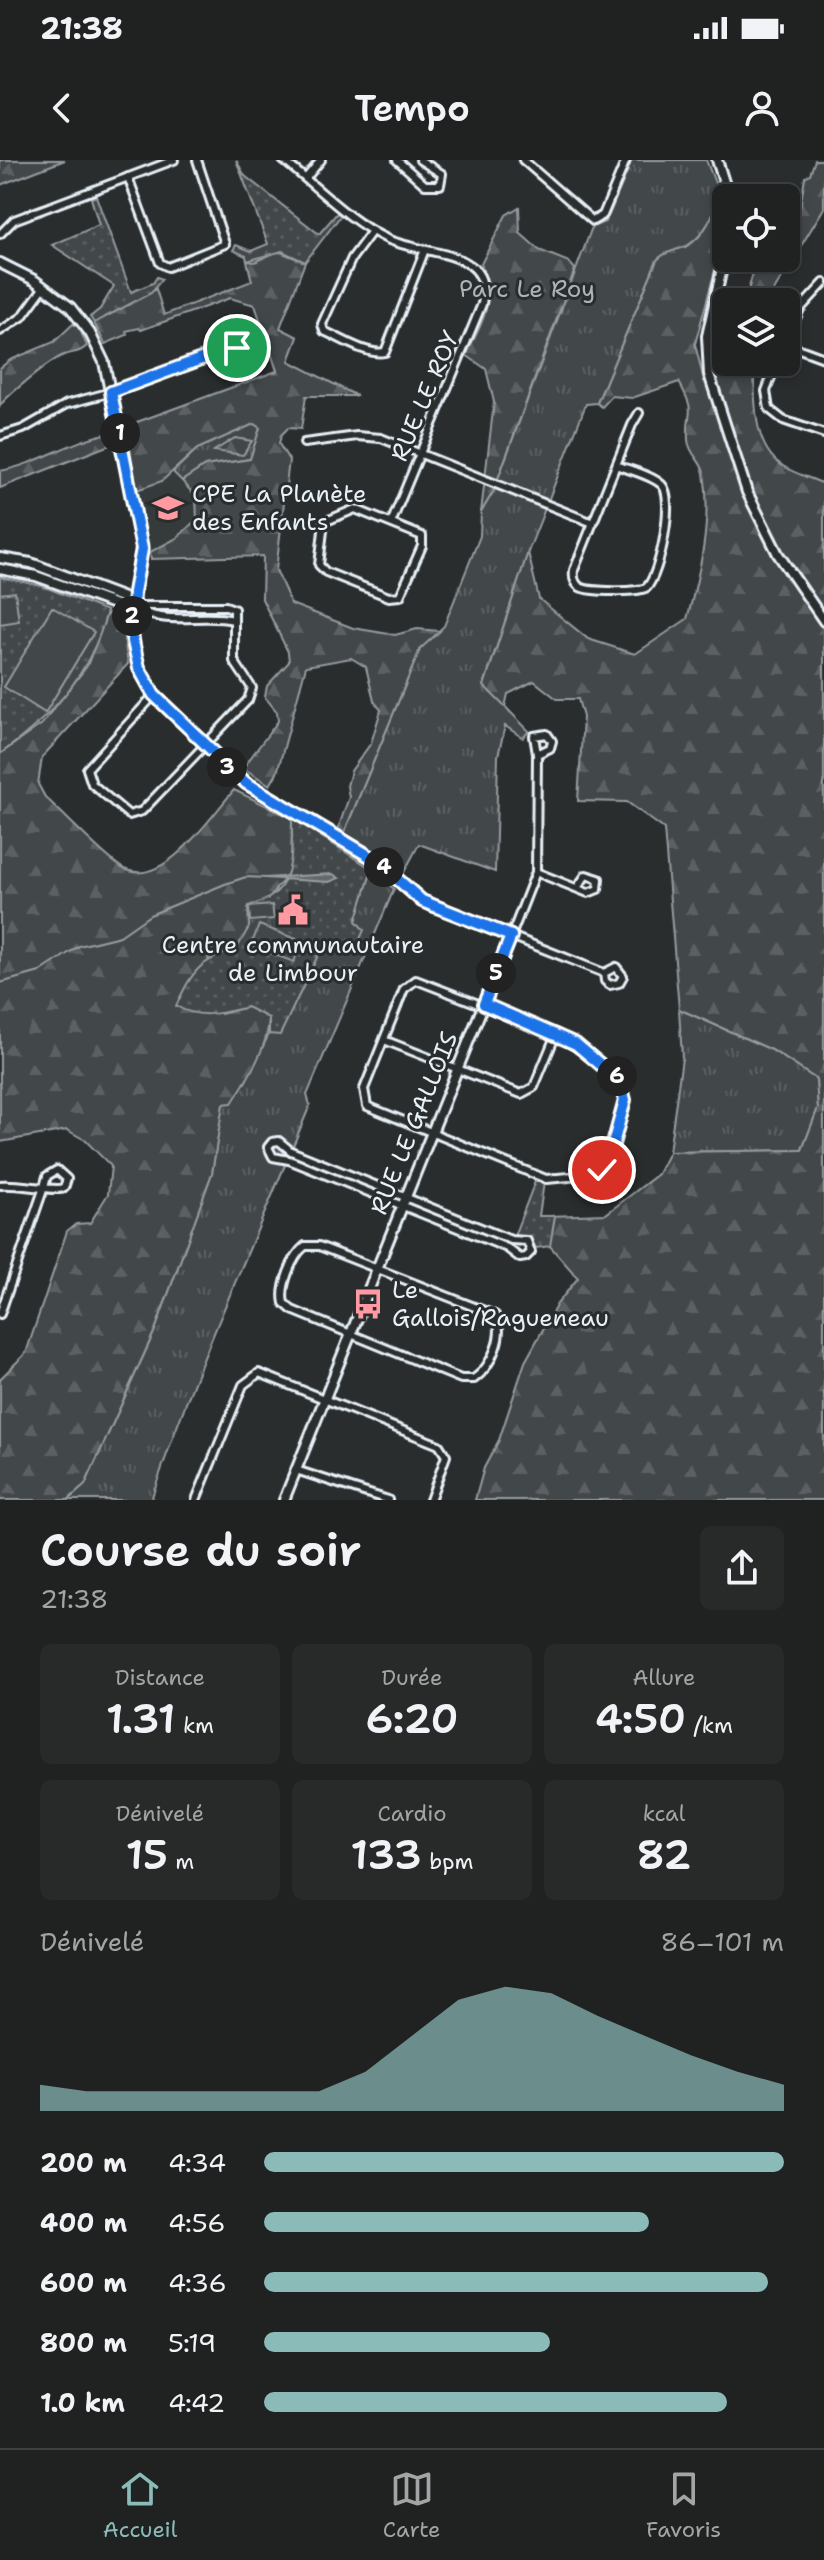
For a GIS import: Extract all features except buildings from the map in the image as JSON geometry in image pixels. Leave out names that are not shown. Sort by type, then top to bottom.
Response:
[{"type":"street","points":[[0,234],[14,220],[174,160]]},
{"type":"street","points":[[128,177],[160,263],[168,267],[225,244],[197,160]]},
{"type":"street","name":"RUE LE ROY","points":[[283,160],[372,231],[424,252],[471,265],[482,281],[484,293],[392,521]]},
{"type":"street","points":[[306,178],[321,160]]},
{"type":"street","points":[[397,160],[425,185],[440,185],[442,174],[420,160]]},
{"type":"street","points":[[523,160],[593,221],[603,215],[626,160]]},
{"type":"street","points":[[717,160],[725,184]]},
{"type":"street","points":[[372,231],[352,258],[322,324],[324,331],[378,354],[385,352],[424,252]]},
{"type":"street","points":[[0,263],[44,287],[70,307],[90,333],[104,362],[142,540],[132,606],[136,657],[154,695],[246,783],[376,860],[416,897],[604,973]]},
{"type":"street","points":[[721,272],[707,336],[709,374],[747,492],[778,554],[821,609],[824,621]]},
{"type":"street","points":[[800,309],[824,283]]},
{"type":"street","points":[[0,331],[22,317],[44,287]]},
{"type":"street","points":[[800,349],[824,358]]},
{"type":"street","points":[[0,436],[23,429],[67,404],[111,392],[215,354]]},
{"type":"street","points":[[772,376],[766,391],[769,409],[783,420],[824,434]]},
{"type":"street","points":[[616,465],[657,482],[666,490],[666,534],[646,588],[589,589],[576,583],[574,570],[616,465],[639,413]]},
{"type":"street","points":[[304,443],[364,436],[381,438],[593,523]]},
{"type":"street","points":[[355,509],[392,521],[417,532],[423,539],[400,596],[393,598],[364,587],[326,572],[319,565],[322,526],[329,517],[355,509]]},
{"type":"street","points":[[0,558],[43,567],[124,598],[143,613],[172,620],[234,620]]},
{"type":"street","points":[[0,569],[28,574],[122,607],[226,606],[234,609],[234,661],[249,680],[252,692],[248,700],[138,813],[123,812],[92,784],[88,777],[89,766],[154,695]]},
{"type":"street","name":"RUE LE GALLOIS","points":[[284,1500],[536,872],[537,754]]},
{"type":"street","points":[[536,872],[577,888]]},
{"type":"street","points":[[411,981],[426,982],[484,1004],[556,1034],[597,1058],[623,1086],[625,1100],[609,1159],[598,1173],[546,1179],[371,1109],[364,1102],[364,1089],[404,989],[411,981]]},
{"type":"street","points":[[384,1040],[525,1093],[534,1087],[556,1034]]},
{"type":"street","points":[[404,1201],[291,1151],[279,1141],[272,1142],[268,1147],[273,1157],[289,1160],[404,1201],[511,1240],[527,1241],[531,1252],[520,1258],[507,1248],[404,1201]]},
{"type":"street","points":[[0,1185],[44,1187],[0,1314]]},
{"type":"street","points":[[305,1246],[319,1246],[377,1268],[495,1315],[500,1334],[485,1369],[474,1379],[468,1380],[292,1310],[284,1303],[282,1291],[297,1253],[305,1246]]},
{"type":"street","points":[[0,1284],[10,1288]]},
{"type":"street","points":[[196,1500],[248,1379],[255,1374],[266,1375],[325,1398],[444,1449],[445,1464],[430,1500]]},
{"type":"street","points":[[296,1470],[388,1500]]},
{"type":"shaded area","name":"CPE La Planète des Enfants","points":[[173,472],[196,497],[197,519],[177,538],[150,552],[137,490],[162,481]]},
{"type":"green space","points":[[0,160],[65,160],[0,185]]},
{"type":"green space","points":[[236,160],[245,176],[319,234],[337,213],[341,215],[305,262],[282,251],[247,261],[246,256],[233,250],[236,245],[251,251],[268,244]]},
{"type":"green space","points":[[632,160],[706,160],[715,184],[712,184],[711,218],[693,242],[657,260],[597,403],[586,404],[528,552],[484,685],[529,731],[523,738],[505,726],[498,756],[495,872],[419,844],[402,876],[384,859],[344,833],[420,649],[444,626],[480,536],[481,512],[493,492],[592,227],[605,222]]},
{"type":"green space","points":[[815,160],[824,160],[824,208],[800,248],[800,209],[805,177],[810,174]]},
{"type":"green space","points":[[96,196],[131,292],[153,283],[157,277],[162,279],[151,293],[94,323],[90,317],[100,309],[114,286],[52,245],[99,225],[91,198]]},
{"type":"green space","name":"Parc Le Roy","points":[[519,207],[520,233],[539,250],[569,262],[575,269],[493,492],[481,512],[494,402],[486,369],[466,355],[486,311],[487,290],[481,264],[506,215]]},
{"type":"green space","points":[[712,216],[712,272],[714,272],[695,344],[704,381],[712,376],[754,376],[757,419],[765,446],[783,466],[824,484],[824,1500],[475,1500],[484,1468],[499,1440],[525,1362],[557,1304],[578,1278],[550,1246],[542,1243],[549,1216],[606,1214],[658,1174],[669,1152],[802,1150],[818,1108],[816,1079],[772,1050],[679,1009],[664,829],[627,802],[578,801],[583,717],[578,699],[557,699],[534,681],[508,694],[505,707],[484,686],[528,552],[539,599],[588,639],[635,654],[687,619],[700,565],[707,510],[704,473],[688,440],[688,401],[679,382],[632,398],[612,396],[602,407],[597,403],[657,260],[693,242]]},
{"type":"green space","points":[[278,251],[305,262],[280,328],[298,337],[289,361],[357,396],[306,396],[301,429],[288,428],[281,435],[279,444],[289,460],[276,570],[291,604],[353,628],[395,635],[417,629],[440,631],[420,649],[344,833],[338,829],[349,797],[347,786],[351,771],[371,743],[381,710],[374,701],[366,667],[351,658],[306,666],[277,773],[270,785],[243,768],[278,721],[277,712],[265,697],[267,686],[289,662],[288,652],[262,599],[263,556],[151,559],[150,552],[177,538],[197,519],[196,497],[182,481],[205,466],[250,459],[260,428],[254,424],[197,449],[162,481],[137,490],[126,426],[277,371],[255,305],[230,298],[141,330],[126,331],[127,335],[105,344],[94,323],[156,289],[164,315],[252,281],[247,261],[255,262]]},
{"type":"green space","points":[[753,272],[785,272],[775,288],[749,288]]},
{"type":"green space","points":[[73,324],[79,327],[87,346],[50,363],[0,406],[0,368],[10,360],[54,342]]},
{"type":"green space","points":[[255,423],[260,428],[250,459],[205,466],[182,481],[173,472],[197,449]]},
{"type":"green space","points":[[110,433],[112,444],[0,488],[0,471]]},
{"type":"green space","points":[[235,438],[252,441],[243,455],[214,451]]},
{"type":"green space","points":[[0,577],[42,586],[107,611],[91,655],[67,693],[36,725],[0,754]]},
{"type":"green space","points":[[15,592],[19,621],[0,624],[0,594]]},
{"type":"green space","points":[[52,607],[94,632],[45,713],[4,687]]},
{"type":"green space","points":[[107,614],[121,618],[128,664],[42,757],[38,784],[45,797],[116,864],[139,872],[155,869],[171,859],[200,831],[234,790],[292,818],[291,873],[277,887],[236,950],[208,958],[221,1014],[247,1007],[269,1018],[268,1029],[256,1062],[232,1103],[223,1104],[212,1173],[155,1330],[85,1485],[68,1500],[0,1500],[0,1379],[26,1353],[67,1231],[76,1224],[90,1223],[108,1194],[111,1166],[85,1140],[67,1130],[0,1142],[0,754],[42,724],[87,666]]},
{"type":"green space","points":[[292,818],[372,869],[356,921],[364,930],[354,953],[331,944],[320,951],[280,1035],[269,1034],[269,1018],[247,1007],[202,1014],[176,1006],[198,969],[213,958],[236,950],[249,927],[248,906],[275,894],[283,884],[292,847]]},
{"type":"green space","points":[[372,869],[394,889],[307,1095],[310,1105],[207,1350],[151,1500],[68,1500],[85,1485],[155,1330],[212,1173],[223,1103],[245,1083],[269,1034],[280,1034],[320,951],[331,944],[354,953],[356,921]]},
{"type":"green space","points":[[272,905],[274,919],[250,921],[249,907]]},
{"type":"green space","points":[[259,925],[302,941],[294,962],[251,946]]},
{"type":"green space","points":[[679,1009],[772,1050],[816,1079],[818,1108],[802,1150],[669,1152],[682,1058]]},
{"type":"green space","points":[[536,1179],[544,1182],[539,1216],[555,1216],[550,1246],[536,1248],[530,1237],[514,1236]]},
{"type":"water","points":[[333,874],[339,878],[329,882],[265,878]]},
{"type":"waterway","points":[[0,983],[40,972],[79,946],[120,936],[150,915],[225,884],[246,877],[266,878]]},
{"type":"place","name":"CPE La Planète des Enfants","points":[[168,508]]},
{"type":"place","name":"Centre communautaire de Limbour","points":[[293,910]]},
{"type":"place","name":"Le Gallois/Ragueneau","points":[[368,1304]]},
{"type":"route","points":[[237,348],[233,342],[224,340],[216,347],[215,354],[111,392],[142,540],[132,606],[132,637],[139,668],[161,704],[246,783],[376,860],[422,901],[511,936],[484,1004],[576,1044],[612,1070],[623,1086],[625,1100],[609,1159],[602,1170]]}]
